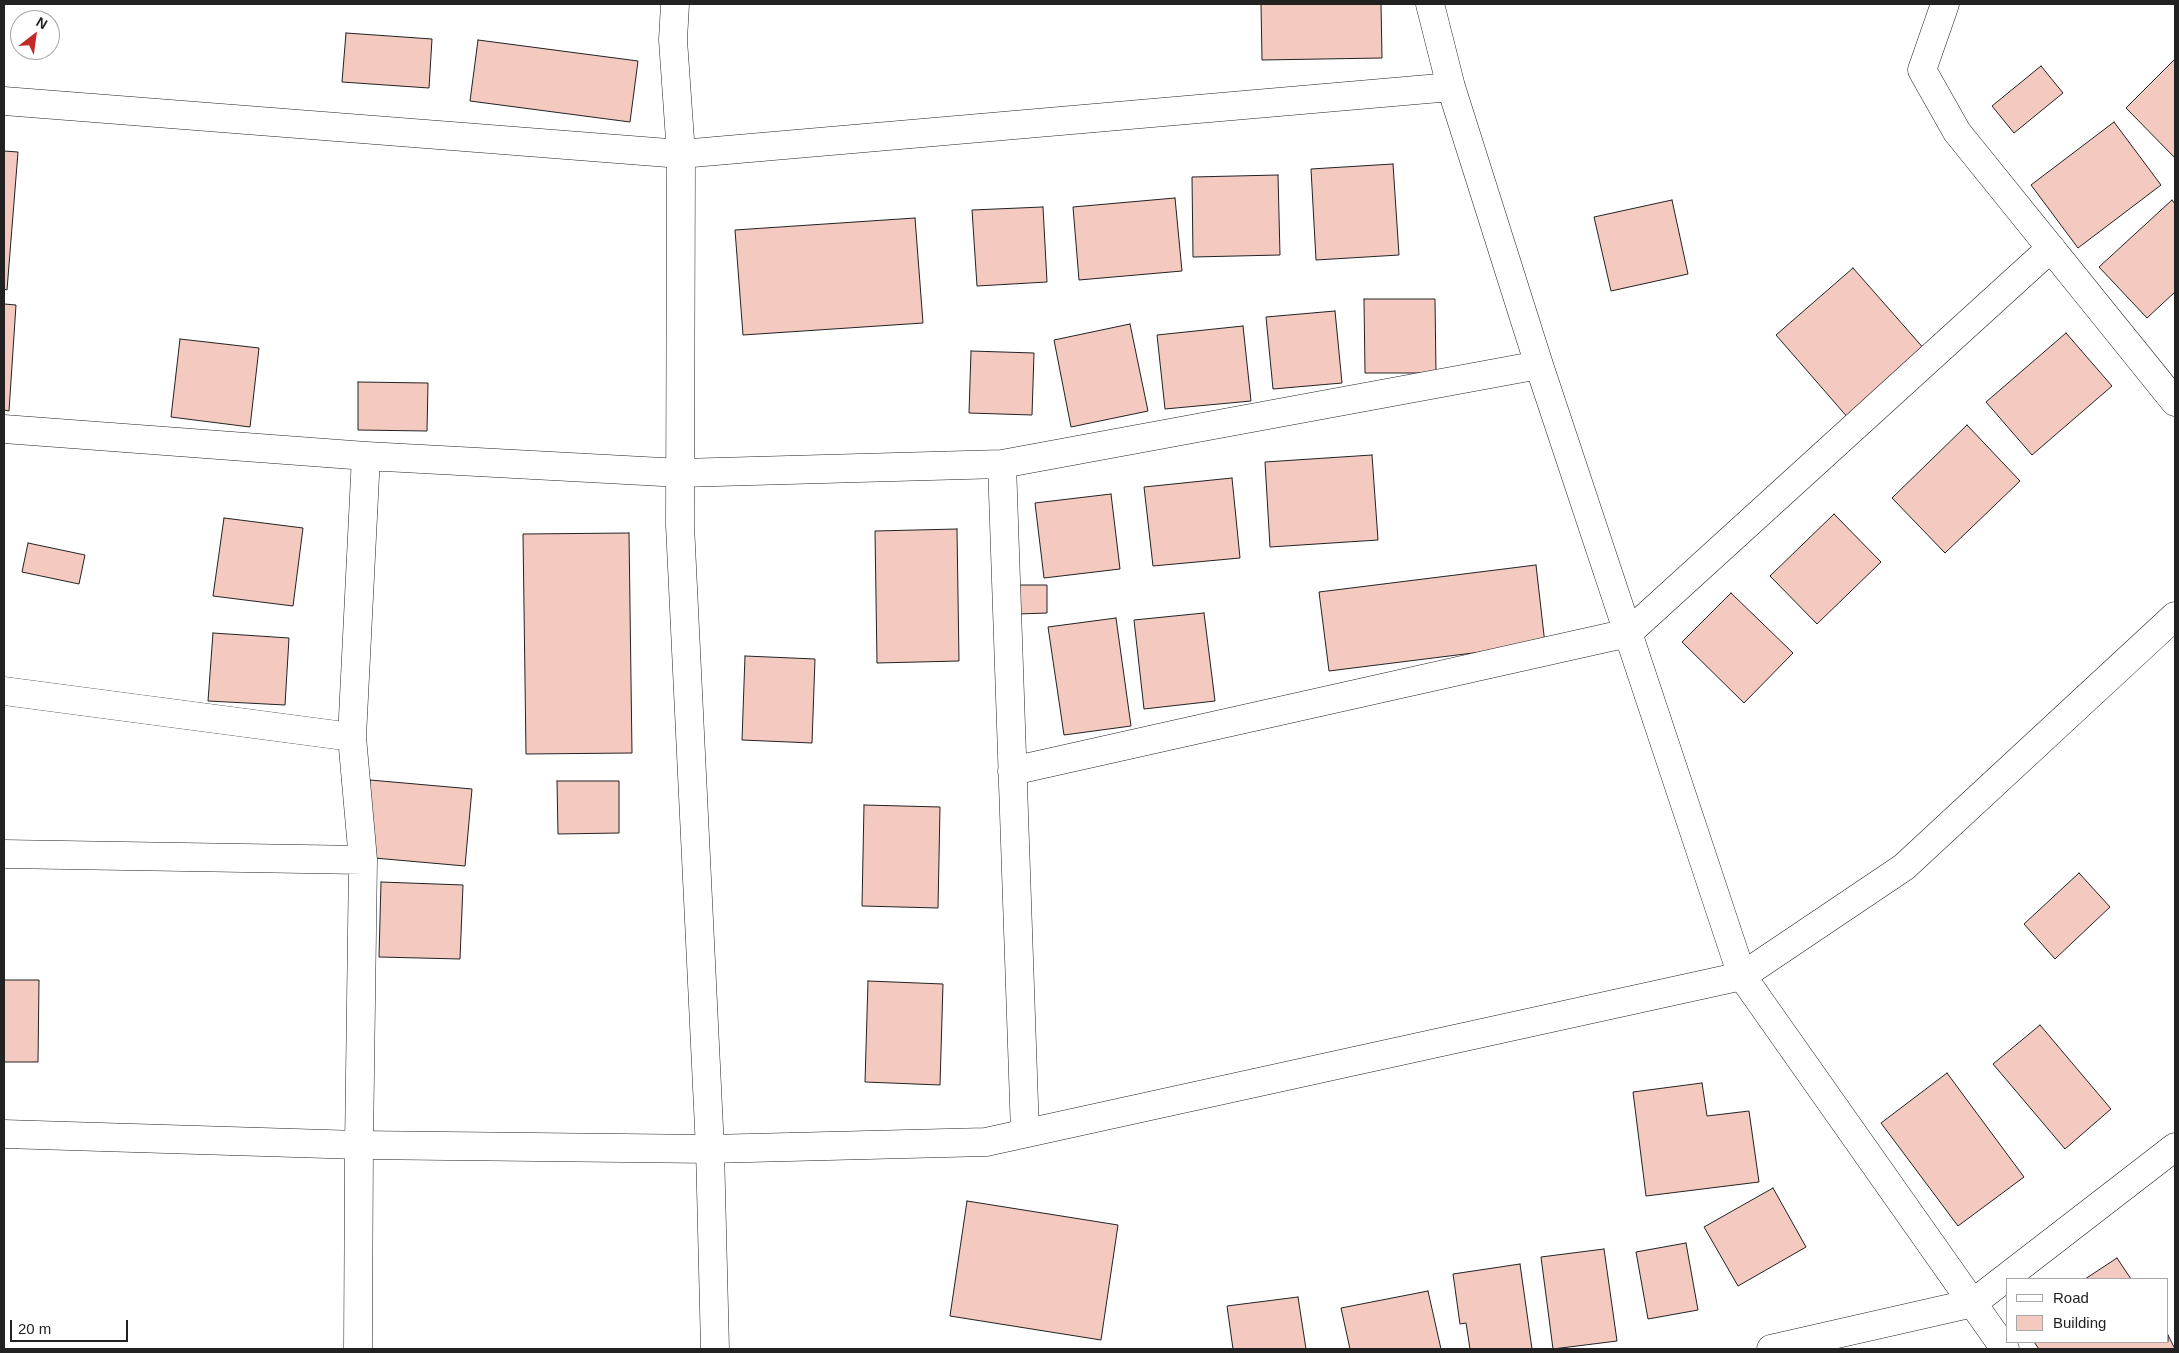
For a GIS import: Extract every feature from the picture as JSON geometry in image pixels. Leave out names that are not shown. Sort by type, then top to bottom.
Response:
[{"type":"street","points":[[675,4],[672,40],[681,154],[680,524],[710,1149],[714,1349]]},
{"type":"street","points":[[1430,4],[1451,87],[1539,366],[1742,976],[2005,1349]]},
{"type":"street","points":[[1946,4],[1922,70],[1957,132],[2175,402]]},
{"type":"street","points":[[4,101],[681,154],[1451,87]]},
{"type":"street","points":[[1012,771],[1628,634],[2051,248]]},
{"type":"street","points":[[4,429],[366,456],[681,473],[1002,464],[1539,366]]},
{"type":"street","points":[[358,1349],[358,1145],[363,860],[352,737],[366,456]]},
{"type":"street","points":[[1002,464],[1024,1134]]},
{"type":"street","points":[[4,1134],[358,1145],[710,1149],[986,1142],[1742,976],[1904,867],[2175,616]]},
{"type":"street","points":[[4,691],[352,737]]},
{"type":"street","points":[[4,854],[363,860]]},
{"type":"street","points":[[1770,1349],[1973,1303],[2175,1147]]},
{"type":"building","points":[[1261,4],[1381,4],[1382,58],[1262,60]]},
{"type":"building","points":[[346,33],[432,39],[429,88],[342,82]]},
{"type":"building","points":[[478,40],[638,61],[630,122],[470,101]]},
{"type":"building","points":[[2175,59],[2175,158],[2126,108]]},
{"type":"building","points":[[2041,66],[2063,93],[2014,133],[1992,106]]},
{"type":"building","points":[[2114,122],[2161,185],[2078,248],[2031,185]]},
{"type":"building","points":[[4,151],[18,152],[7,290],[4,289]]},
{"type":"building","points":[[1393,164],[1399,255],[1316,260],[1311,169]]},
{"type":"building","points":[[1278,175],[1280,255],[1193,257],[1192,177]]},
{"type":"building","points":[[1175,198],[1182,271],[1079,280],[1073,207]]},
{"type":"building","points":[[1672,200],[1688,274],[1611,291],[1594,217]]},
{"type":"building","points":[[2172,200],[2175,204],[2175,292],[2147,318],[2099,267]]},
{"type":"building","points":[[1043,207],[1047,282],[977,286],[972,210]]},
{"type":"building","points":[[915,218],[923,323],[743,335],[735,230]]},
{"type":"building","points":[[1853,268],[1926,351],[1849,419],[1776,335]]},
{"type":"building","points":[[1364,299],[1435,299],[1436,373],[1365,373]]},
{"type":"building","points":[[4,304],[16,305],[9,411],[4,410]]},
{"type":"building","points":[[1335,311],[1342,383],[1273,389],[1266,317]]},
{"type":"building","points":[[1130,324],[1148,411],[1071,427],[1054,340]]},
{"type":"building","points":[[1243,326],[1251,401],[1165,409],[1157,335]]},
{"type":"building","points":[[2066,333],[2112,386],[2032,455],[1986,402]]},
{"type":"building","points":[[180,339],[259,348],[250,427],[171,417]]},
{"type":"building","points":[[971,351],[1034,353],[1032,415],[969,413]]},
{"type":"building","points":[[358,382],[428,383],[427,431],[358,430]]},
{"type":"building","points":[[1967,425],[2020,481],[1945,553],[1892,498]]},
{"type":"building","points":[[1372,455],[1378,540],[1270,547],[1265,462]]},
{"type":"building","points":[[1232,478],[1240,558],[1153,566],[1144,487]]},
{"type":"building","points":[[1111,494],[1120,569],[1044,578],[1035,503]]},
{"type":"building","points":[[1834,514],[1881,562],[1817,624],[1770,576]]},
{"type":"building","points":[[224,518],[303,528],[293,606],[213,596]]},
{"type":"building","points":[[957,529],[959,661],[877,663],[875,531]]},
{"type":"building","points":[[629,533],[632,753],[526,754],[523,534]]},
{"type":"building","points":[[28,543],[85,555],[79,584],[22,572]]},
{"type":"building","points":[[1536,565],[1545,644],[1329,671],[1319,592]]},
{"type":"building","points":[[1017,585],[1047,585],[1047,613],[1018,614]]},
{"type":"building","points":[[1731,593],[1793,653],[1744,703],[1682,642]]},
{"type":"building","points":[[1204,613],[1215,701],[1144,709],[1134,620]]},
{"type":"building","points":[[1116,618],[1131,726],[1064,735],[1048,627]]},
{"type":"building","points":[[213,633],[289,638],[285,705],[208,701]]},
{"type":"building","points":[[745,656],[815,659],[812,743],[742,740]]},
{"type":"building","points":[[370,780],[472,789],[465,866],[363,857]]},
{"type":"building","points":[[557,781],[619,781],[619,833],[558,834]]},
{"type":"building","points":[[864,805],[940,807],[938,908],[862,906]]},
{"type":"building","points":[[2079,873],[2110,907],[2055,959],[2024,924]]},
{"type":"building","points":[[381,882],[463,885],[460,959],[379,957]]},
{"type":"building","points":[[4,980],[39,980],[38,1062],[4,1062]]},
{"type":"building","points":[[868,981],[943,984],[940,1085],[865,1082]]},
{"type":"building","points":[[2040,1025],[2111,1109],[2065,1149],[1993,1064]]},
{"type":"building","points":[[1947,1073],[2024,1177],[1958,1226],[1881,1123]]},
{"type":"building","points":[[1702,1083],[1707,1116],[1749,1111],[1759,1182],[1646,1196],[1633,1092]]},
{"type":"building","points":[[1773,1188],[1806,1247],[1738,1286],[1704,1227]]},
{"type":"building","points":[[967,1201],[1118,1225],[1101,1340],[950,1316]]},
{"type":"building","points":[[1686,1243],[1698,1310],[1648,1319],[1636,1252]]},
{"type":"building","points":[[1604,1249],[1617,1341],[1553,1349],[1541,1257]]},
{"type":"building","points":[[2117,1258],[2130,1278],[2087,1278]]},
{"type":"building","points":[[1520,1264],[1532,1349],[1470,1349],[1466,1323],[1460,1324],[1453,1274]]},
{"type":"building","points":[[1428,1291],[1441,1349],[1350,1349],[1341,1308]]},
{"type":"building","points":[[1298,1297],[1306,1349],[1233,1349],[1227,1306]]},
{"type":"building","points":[[2169,1337],[2175,1349],[2039,1349],[2035,1343],[2169,1343]]}]
